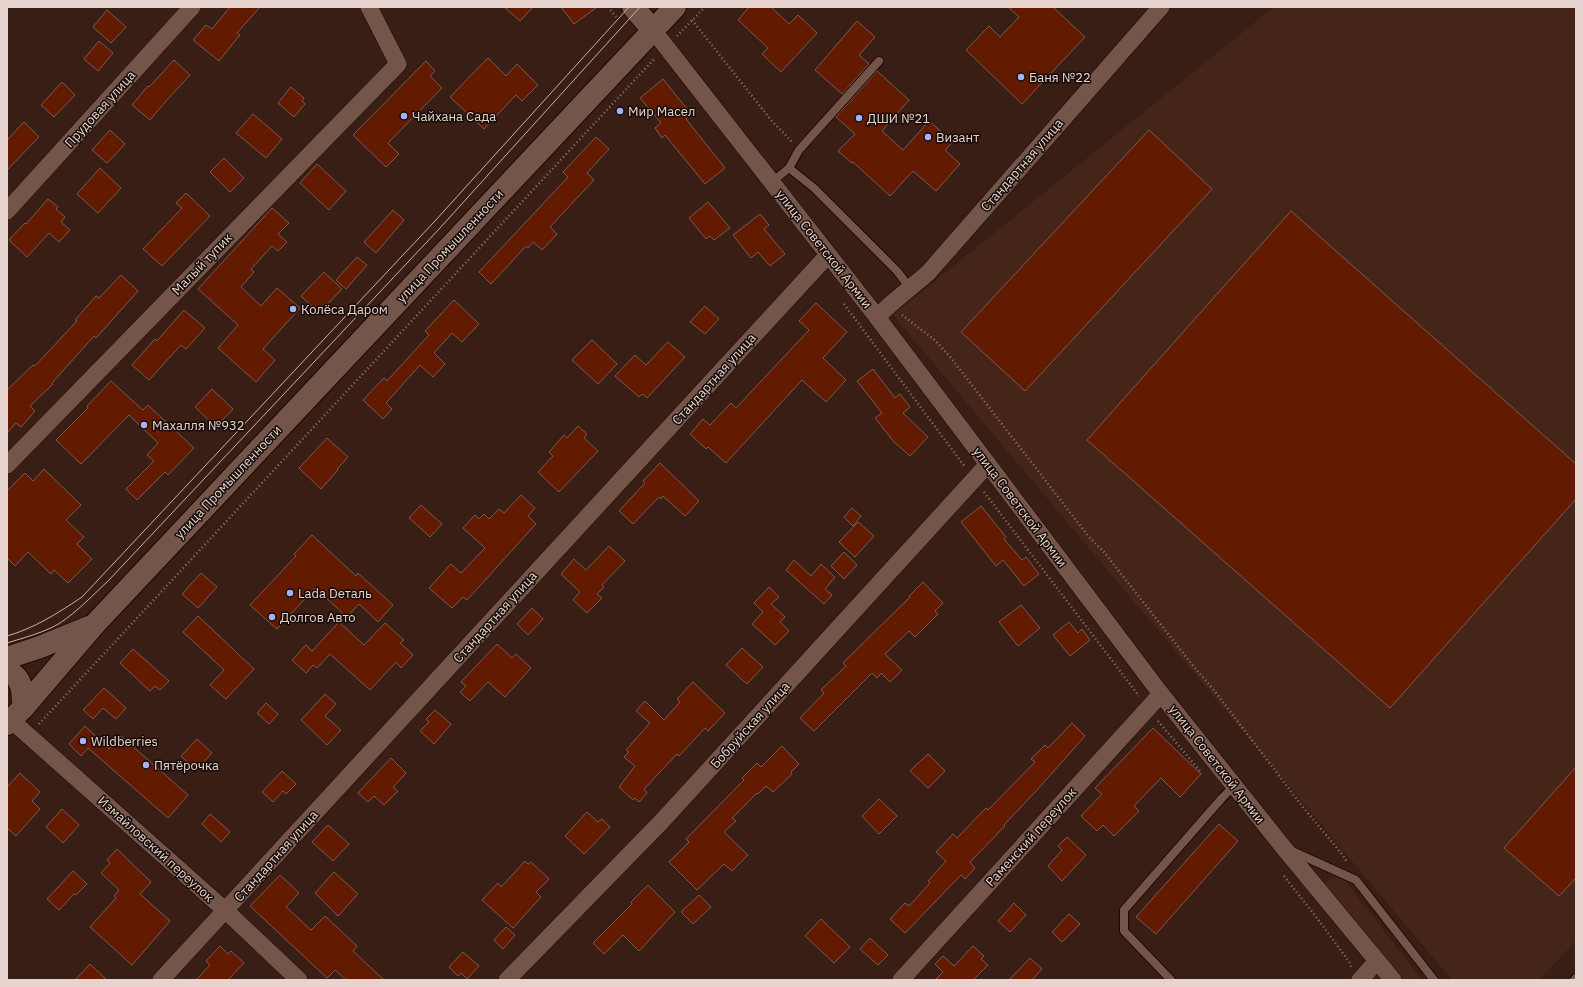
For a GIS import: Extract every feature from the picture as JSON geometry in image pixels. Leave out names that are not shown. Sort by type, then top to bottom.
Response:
[{"type":"main road","name":"улица Советской Армии","points":[[633,7],[660,38]]},
{"type":"main road","points":[[658,7],[660,38]]},
{"type":"main road","name":"улица Промышленности","points":[[14,717],[94,624],[660,38],[675,7]]},
{"type":"main road","name":"улица Промышленности","points":[[7,658],[40,647],[94,624]]},
{"type":"main road","points":[[7,670],[14,674],[23,690],[14,717]]},
{"type":"street","name":"Прудовая улица","points":[[7,211],[192,7]]},
{"type":"street","name":"Малый тупик","points":[[7,465],[398,64],[369,7]]},
{"type":"street","name":"Стандартная улица","points":[[877,318],[892,303],[928,273],[1162,7]]},
{"type":"street","name":"улица Советской Армии","points":[[660,38],[877,318],[1161,694],[1283,847],[1393,980]]},
{"type":"street","name":"Стандартная улица","points":[[161,980],[828,255]]},
{"type":"street","name":"Бобруйская улица","points":[[507,980],[663,820],[988,464]]},
{"type":"street","name":"Раменский переулок","points":[[901,980],[1161,694]]},
{"type":"street","name":"Измайловский переулок","points":[[14,717],[29,735],[226,911],[300,980]]},
{"type":"street","points":[[1356,976],[1377,961]]},
{"type":"lane","points":[[772,182],[789,168],[799,150],[879,61]]},
{"type":"lane","points":[[789,168],[814,188],[892,265],[910,288]]},
{"type":"lane","points":[[1171,980],[1124,931],[1124,910],[1234,786]]},
{"type":"lane","points":[[1283,847],[1356,880],[1434,980]]},
{"type":"path","points":[[611,11],[615,7]]},
{"type":"path","points":[[29,735],[660,38],[692,20],[705,7]]},
{"type":"path","points":[[692,20],[771,120],[799,150]]},
{"type":"path","points":[[840,298],[974,479],[1148,708],[1202,774]]},
{"type":"path","points":[[892,303],[903,316],[936,341],[951,358],[1089,537],[1104,552],[1213,689],[1302,806],[1342,854],[1356,880]]},
{"type":"path","points":[[1279,870],[1350,963],[1356,976]]},
{"type":"shaded area","points":[[1274,7],[1576,7],[1576,941],[1539,980],[1452,980],[893,315]]},
{"type":"shaded area","points":[[1333,877],[1345,881],[1422,980],[1396,980],[1322,886]]},
{"type":"building","points":[[230,7],[260,7],[237,33],[240,35],[219,61],[193,40],[206,25],[212,29]]},
{"type":"building","points":[[504,7],[533,7],[520,21]]},
{"type":"building","points":[[561,7],[597,7],[574,24]]},
{"type":"building","points":[[749,7],[771,7],[789,24],[798,15],[817,33],[781,72],[762,54],[768,48],[738,20]]},
{"type":"building","name":"Баня №22","points":[[1008,7],[1053,7],[1085,37],[1022,104],[966,50],[989,26],[1000,37],[1019,17]]},
{"type":"building","points":[[107,10],[126,27],[111,43],[93,27]]},
{"type":"building","points":[[857,21],[875,37],[859,55],[869,64],[842,94],[815,70]]},
{"type":"building","points":[[99,41],[113,53],[98,71],[84,59]]},
{"type":"building","points":[[488,58],[506,76],[517,64],[538,85],[522,101],[516,95],[484,129],[450,97]]},
{"type":"building","points":[[174,60],[190,75],[150,120],[132,105],[148,86],[149,87]]},
{"type":"building","points":[[426,61],[435,71],[430,76],[442,88],[388,143],[399,154],[386,167],[353,135]]},
{"type":"building","points":[[877,71],[909,100],[882,131],[903,150],[929,121],[953,142],[945,150],[960,164],[936,191],[913,171],[890,196],[853,162],[852,163],[838,151],[855,134],[836,117]]},
{"type":"building","points":[[663,79],[691,114],[686,119],[725,168],[705,184],[665,135],[662,138],[655,128],[661,123],[640,98]]},
{"type":"building","points":[[62,82],[75,95],[54,117],[41,105]]},
{"type":"building","points":[[291,87],[304,98],[302,101],[305,104],[294,117],[278,103]]},
{"type":"building","points":[[253,114],[282,139],[266,158],[236,133]]},
{"type":"building","points":[[24,122],[39,137],[7,170],[7,140]]},
{"type":"building","points":[[110,130],[125,144],[107,163],[92,150]]},
{"type":"building","points":[[1149,130],[1212,189],[1025,391],[961,332]]},
{"type":"building","points":[[596,137],[609,149],[587,173],[594,180],[550,227],[557,234],[542,250],[533,242],[528,248],[526,246],[491,284],[479,272],[568,177],[563,172]]},
{"type":"building","points":[[224,158],[244,178],[230,192],[210,172]]},
{"type":"building","points":[[317,164],[346,191],[329,210],[300,183]]},
{"type":"building","points":[[100,168],[121,188],[98,213],[77,194]]},
{"type":"building","points":[[186,193],[210,216],[162,266],[143,249],[182,208],[176,203]]},
{"type":"building","points":[[48,199],[58,207],[56,209],[65,217],[61,222],[70,230],[59,242],[49,233],[27,257],[9,240],[25,223],[26,224]]},
{"type":"building","points":[[708,202],[730,228],[714,240],[710,236],[706,239],[689,218]]},
{"type":"building","points":[[272,208],[289,223],[278,234],[287,242],[278,251],[272,246],[251,269],[254,272],[241,287],[261,306],[277,288],[300,308],[263,349],[275,360],[256,382],[218,348],[238,325],[198,289]]},
{"type":"building","points":[[393,210],[404,220],[376,253],[364,242]]},
{"type":"building","points":[[1291,211],[1576,464],[1576,499],[1390,708],[1087,440]]},
{"type":"building","points":[[760,214],[769,225],[764,229],[785,254],[770,266],[758,252],[751,258],[733,235]]},
{"type":"building","points":[[357,257],[367,265],[346,289],[336,280]]},
{"type":"building","points":[[324,272],[342,289],[319,313],[301,296]]},
{"type":"building","points":[[121,275],[138,291],[96,338],[94,336],[52,383],[53,384],[30,406],[35,411],[21,427],[16,423],[7,433],[7,390],[33,365],[35,366],[77,321],[75,320],[96,296],[99,298]]},
{"type":"building","points":[[454,300],[479,324],[462,342],[452,333],[434,353],[445,364],[433,377],[420,365],[386,403],[392,409],[383,419],[363,400],[384,378],[387,381],[429,335],[425,331]]},
{"type":"building","points":[[816,303],[847,332],[823,358],[846,380],[826,402],[802,380],[726,463],[708,447],[706,449],[690,434],[703,419],[710,425],[731,403],[736,408],[809,330],[799,321]]},
{"type":"building","points":[[705,306],[719,319],[705,334],[690,322]]},
{"type":"building","points":[[184,310],[205,328],[186,349],[181,345],[149,380],[132,365],[155,339],[157,341]]},
{"type":"building","points":[[592,340],[617,364],[598,384],[572,360]]},
{"type":"building","points":[[668,342],[685,357],[647,398],[642,394],[639,397],[615,376],[635,355],[646,365]]},
{"type":"building","points":[[873,369],[895,398],[900,394],[910,407],[903,413],[928,437],[910,456],[894,442],[875,418],[882,413],[857,381]]},
{"type":"building","points":[[111,381],[143,410],[148,405],[194,448],[168,475],[165,472],[137,500],[126,489],[154,461],[147,455],[158,443],[129,415],[81,464],[56,440],[88,408],[87,406]]},
{"type":"building","points":[[212,389],[233,409],[216,427],[195,407]]},
{"type":"building","points":[[578,426],[587,434],[584,438],[598,451],[559,492],[538,472],[553,456],[549,452],[564,435],[567,438]]},
{"type":"building","points":[[327,438],[348,457],[321,489],[299,468]]},
{"type":"building","points":[[660,463],[699,501],[685,516],[663,496],[661,499],[659,497],[633,524],[619,511],[645,483],[643,481]]},
{"type":"building","points":[[44,469],[81,505],[66,520],[84,537],[77,544],[92,559],[68,583],[54,570],[51,574],[28,552],[15,566],[7,558],[7,491],[25,473],[33,481]]},
{"type":"building","points":[[521,495],[535,508],[528,516],[536,524],[467,600],[463,597],[452,608],[429,588],[451,564],[461,573],[485,548],[463,528],[475,515],[479,519],[484,514],[489,519],[499,509],[504,513]]},
{"type":"building","points":[[421,505],[442,524],[430,537],[409,518]]},
{"type":"building","points":[[981,506],[1006,537],[1004,539],[1022,560],[1026,557],[1039,574],[1024,586],[1003,560],[996,566],[961,522]]},
{"type":"building","points":[[852,508],[861,516],[853,526],[844,517]]},
{"type":"building","points":[[858,522],[874,536],[855,557],[839,542]]},
{"type":"building","points":[[312,535],[356,576],[358,573],[393,605],[378,622],[359,604],[347,617],[315,588],[277,629],[250,605],[296,556],[294,554]]},
{"type":"building","points":[[609,546],[625,561],[602,585],[604,587],[597,594],[602,598],[587,613],[573,600],[580,592],[561,574],[574,559],[586,570]]},
{"type":"building","points":[[844,552],[857,565],[844,579],[831,566]]},
{"type":"building","points":[[794,560],[811,576],[821,564],[835,577],[825,589],[832,595],[824,604],[786,570]]},
{"type":"building","points":[[201,573],[217,587],[198,608],[182,594]]},
{"type":"building","points":[[923,582],[943,603],[935,611],[938,614],[915,637],[909,631],[885,654],[902,670],[890,682],[881,673],[877,678],[872,673],[814,731],[800,718],[824,693],[821,690],[846,666],[843,663],[910,597],[909,596]]},
{"type":"building","points":[[769,587],[779,597],[771,604],[785,617],[780,622],[789,631],[775,645],[752,624],[763,612],[754,603]]},
{"type":"building","points":[[1021,605],[1040,628],[1018,646],[999,622]]},
{"type":"building","points":[[532,608],[543,619],[528,635],[517,624]]},
{"type":"building","points":[[198,616],[254,669],[226,699],[210,685],[224,670],[183,632]]},
{"type":"building","points":[[339,622],[364,645],[385,623],[404,640],[400,643],[413,655],[401,668],[396,662],[370,690],[330,654],[317,668],[313,665],[306,673],[292,660],[306,645],[312,651]]},
{"type":"building","points":[[1069,622],[1078,633],[1082,629],[1090,640],[1070,656],[1053,635]]},
{"type":"building","points":[[497,644],[512,658],[516,654],[531,668],[505,697],[488,682],[470,701],[460,692],[466,686],[461,682]]},
{"type":"building","points":[[742,648],[763,667],[747,684],[726,665]]},
{"type":"building","points":[[133,649],[169,681],[160,690],[155,686],[150,691],[120,663]]},
{"type":"building","points":[[693,682],[725,713],[708,731],[705,728],[679,756],[677,754],[644,789],[647,793],[639,802],[635,798],[633,800],[619,787],[635,766],[624,757],[629,752],[626,750],[650,723],[636,711],[645,701],[664,720],[680,702],[677,699]]},
{"type":"building","points":[[104,688],[126,708],[116,719],[103,708],[93,719],[83,710]]},
{"type":"building","points":[[325,694],[336,704],[325,716],[341,730],[327,745],[301,720]]},
{"type":"building","points":[[266,703],[278,714],[269,724],[257,713]]},
{"type":"building","points":[[435,710],[451,724],[434,744],[420,731],[429,722],[426,719]]},
{"type":"building","points":[[1072,723],[1085,736],[1004,825],[1005,826],[970,862],[975,868],[965,879],[961,875],[905,933],[890,919],[905,903],[909,906],[930,883],[928,881],[946,861],[936,852],[953,834],[957,838],[986,808],[988,810],[1035,762],[1031,759],[1045,745],[1048,748]]},
{"type":"building","points":[[85,726],[109,749],[121,736],[188,795],[168,818],[88,748],[81,756],[69,744]]},
{"type":"building","points":[[1153,728],[1201,774],[1180,797],[1161,778],[1134,806],[1139,811],[1114,836],[1103,825],[1097,831],[1081,816],[1102,794],[1095,788]]},
{"type":"building","points":[[197,739],[212,753],[196,770],[181,756]]},
{"type":"building","points":[[782,746],[799,764],[791,772],[792,774],[773,792],[766,786],[758,794],[757,793],[732,818],[736,821],[724,832],[748,855],[732,871],[724,864],[697,890],[669,862],[689,842],[686,839],[744,780],[742,778],[757,763],[761,767]]},
{"type":"building","points":[[928,754],[945,771],[928,788],[910,771]]},
{"type":"building","points":[[391,758],[406,773],[393,787],[398,791],[384,805],[374,796],[368,802],[358,793]]},
{"type":"building","points":[[1576,767],[1576,878],[1559,896],[1504,848]]},
{"type":"building","points":[[282,771],[296,784],[286,794],[283,791],[273,802],[262,792]]},
{"type":"building","points":[[20,773],[40,792],[32,801],[40,809],[16,836],[7,828],[7,787]]},
{"type":"building","points":[[879,799],[897,816],[879,834],[862,816]]},
{"type":"building","points":[[62,809],[79,825],[63,843],[46,827]]},
{"type":"building","points":[[587,812],[598,822],[602,819],[610,827],[584,854],[565,836]]},
{"type":"building","points":[[210,814],[230,832],[221,842],[202,824]]},
{"type":"building","points":[[1219,824],[1238,841],[1156,934],[1136,917]]},
{"type":"building","points":[[328,825],[349,844],[333,861],[312,842]]},
{"type":"building","points":[[1067,837],[1086,855],[1062,881],[1048,866],[1062,850],[1058,846]]},
{"type":"building","points":[[117,849],[151,882],[140,894],[170,921],[132,965],[90,927],[116,898],[114,896],[119,890],[101,873],[110,863],[107,860]]},
{"type":"building","points":[[525,861],[528,864],[531,862],[549,879],[536,892],[541,897],[513,928],[482,900],[498,883],[501,887]]},
{"type":"building","points":[[73,871],[87,884],[76,895],[74,894],[59,910],[47,899]]},
{"type":"building","points":[[334,872],[358,894],[338,916],[315,893]]},
{"type":"building","points":[[280,875],[299,893],[286,907],[311,930],[325,916],[357,946],[353,951],[384,980],[346,980],[335,970],[327,978],[250,906]]},
{"type":"building","points":[[648,885],[675,912],[639,951],[623,935],[604,954],[593,943],[632,904],[631,902]]},
{"type":"building","points":[[699,895],[711,907],[693,924],[681,912]]},
{"type":"building","points":[[1014,903],[1026,915],[1010,932],[998,921]]},
{"type":"building","points":[[1069,914],[1080,924],[1062,942],[1052,932]]},
{"type":"building","points":[[821,919],[850,947],[834,963],[805,936]]},
{"type":"building","points":[[506,927],[515,935],[503,949],[494,940]]},
{"type":"building","points":[[870,938],[888,955],[878,965],[860,949]]},
{"type":"building","points":[[220,946],[228,954],[231,951],[244,963],[228,980],[196,980],[210,965],[206,961]]},
{"type":"building","points":[[973,946],[984,956],[981,959],[988,965],[973,980],[935,980],[943,972],[935,964],[943,956],[954,966]]},
{"type":"building","points":[[463,952],[479,966],[467,979],[461,973],[458,976],[449,967]]},
{"type":"building","points":[[1030,958],[1042,969],[1032,980],[1009,980]]},
{"type":"building","points":[[90,964],[107,980],[75,980]]},
{"type":"tram line","points":[[7,636],[37,624],[82,597],[434,222],[629,7]]},
{"type":"tram line","points":[[7,643],[41,632],[60,623],[79,608],[109,580],[440,228],[640,7]]},
{"type":"place","name":"Баня №22","points":[[1021,77]]},
{"type":"place","name":"Мир Масел","points":[[620,111]]},
{"type":"place","name":"Чайхана Сада","points":[[404,116]]},
{"type":"place","name":"ДШИ №21","points":[[859,118]]},
{"type":"place","name":"Визант","points":[[928,137]]},
{"type":"place","name":"Колёса Даром","points":[[293,309]]},
{"type":"place","name":"Махалля №932","points":[[144,425]]},
{"type":"place","name":"Lada Dеталь","points":[[290,593]]},
{"type":"place","name":"Долгов Авто","points":[[272,617]]},
{"type":"place","name":"Wildberries","points":[[83,741]]},
{"type":"place","name":"Пятёрочка","points":[[146,765]]}]
